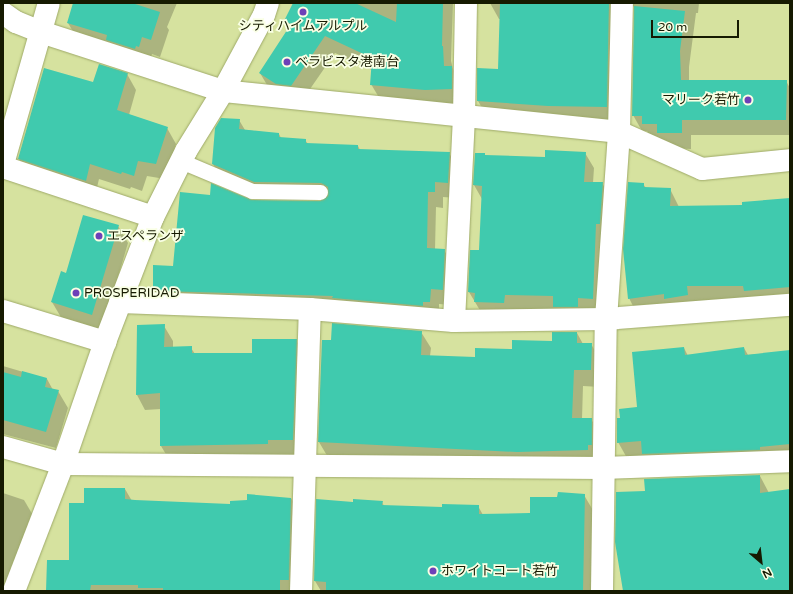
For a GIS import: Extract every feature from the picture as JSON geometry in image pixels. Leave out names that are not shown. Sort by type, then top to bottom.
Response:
[{"type":"street","points":[[3,164],[49,3]]},
{"type":"street","points":[[14,591],[63,464],[105,342],[153,217],[181,161],[223,91],[264,15],[268,3]]},
{"type":"street","points":[[454,321],[464,117],[466,3]]},
{"type":"street","points":[[602,591],[606,319],[619,132],[622,3]]},
{"type":"street","points":[[3,12],[16,22],[41,32],[223,91],[619,132],[702,169],[790,160]]},
{"type":"street","points":[[3,167],[153,217]]},
{"type":"street","points":[[120,302],[310,309],[454,321],[606,319],[790,305]]},
{"type":"street","points":[[301,591],[310,309]]},
{"type":"street","points":[[3,311],[105,342]]},
{"type":"street","points":[[3,447],[63,464],[603,468],[790,461]]},
{"type":"lane","points":[[181,161],[252,191],[320,192]]},
{"type":"building","points":[[73,3],[132,3],[160,12],[151,40],[142,37],[139,47],[136,46],[135,49],[106,40],[107,35],[67,23]]},
{"type":"building","points":[[293,3],[355,3],[396,22],[397,3],[443,3],[442,46],[444,66],[452,66],[452,89],[425,90],[370,85],[372,58],[325,36],[291,86],[276,84],[259,73],[291,24],[284,21]]},
{"type":"building","points":[[500,3],[609,4],[607,107],[548,106],[477,101],[477,68],[498,69]]},
{"type":"building","points":[[634,6],[685,11],[680,51],[681,80],[787,80],[786,120],[682,120],[682,133],[657,133],[657,124],[642,124],[642,116],[632,116]]},
{"type":"building","points":[[99,64],[128,73],[117,110],[168,127],[156,164],[138,161],[134,176],[122,172],[121,174],[90,164],[86,181],[18,159],[44,68],[93,82]]},
{"type":"building","points":[[221,118],[240,119],[239,129],[279,133],[279,137],[306,139],[306,143],[358,145],[358,149],[450,152],[448,183],[435,182],[435,192],[428,192],[427,248],[445,249],[443,290],[431,289],[430,302],[423,302],[423,306],[332,298],[333,296],[153,291],[153,265],[173,266],[180,192],[210,195],[211,183],[252,200],[320,201],[328,196],[328,187],[321,183],[254,182],[212,164],[215,128]]},
{"type":"building","points":[[545,150],[586,152],[584,182],[603,182],[600,224],[596,224],[593,299],[578,298],[578,307],[553,307],[553,296],[505,295],[504,303],[474,302],[475,293],[468,292],[470,250],[479,250],[482,186],[473,185],[475,153],[485,153],[485,155],[545,157]]},
{"type":"building","points":[[628,182],[644,183],[644,187],[671,188],[670,206],[742,205],[742,202],[790,198],[790,287],[744,291],[743,286],[687,286],[688,295],[664,299],[664,294],[628,299],[623,249]]},
{"type":"building","points":[[83,215],[119,225],[92,315],[51,302],[61,271],[66,273]]},
{"type":"building","points":[[332,323],[422,331],[421,355],[475,357],[475,348],[512,349],[512,340],[552,341],[552,332],[577,332],[577,343],[592,343],[591,370],[574,370],[572,418],[592,418],[592,445],[588,445],[588,450],[517,452],[318,442],[322,340],[331,340]]},
{"type":"building","points":[[165,324],[164,347],[192,346],[192,353],[252,353],[252,339],[297,339],[293,440],[268,440],[268,444],[160,446],[160,393],[136,395],[137,325]]},
{"type":"building","points":[[684,347],[685,355],[744,347],[745,355],[790,350],[790,444],[760,447],[760,450],[642,454],[641,441],[617,443],[617,418],[620,418],[619,409],[637,407],[632,352]]},
{"type":"building","points":[[22,371],[47,378],[45,387],[59,390],[46,432],[3,420],[3,372],[21,377]]},
{"type":"building","points":[[760,475],[760,493],[790,489],[790,591],[623,591],[615,542],[616,492],[645,491],[644,479]]},
{"type":"building","points":[[84,488],[125,488],[125,499],[135,500],[230,504],[230,501],[247,500],[247,494],[291,498],[289,580],[280,580],[280,591],[163,591],[163,588],[138,588],[138,585],[91,585],[90,591],[46,591],[47,560],[69,560],[69,503],[84,503]]},
{"type":"building","points":[[558,492],[585,494],[583,591],[326,591],[326,582],[314,581],[316,499],[353,502],[353,499],[383,501],[382,505],[442,507],[442,504],[479,505],[479,514],[530,513],[530,497],[557,497]]},
{"type":"place","name":"シティハイムアルプル","points":[[303,12]]},
{"type":"place","name":"ベラビスタ港南台","points":[[287,62]]},
{"type":"place","name":"マリーク若竹","points":[[748,100]]},
{"type":"place","name":"エスペランザ","points":[[99,236]]},
{"type":"place","name":"PROSPERIDAD","points":[[76,293]]},
{"type":"place","name":"ホワイトコート若竹","points":[[433,571]]}]
